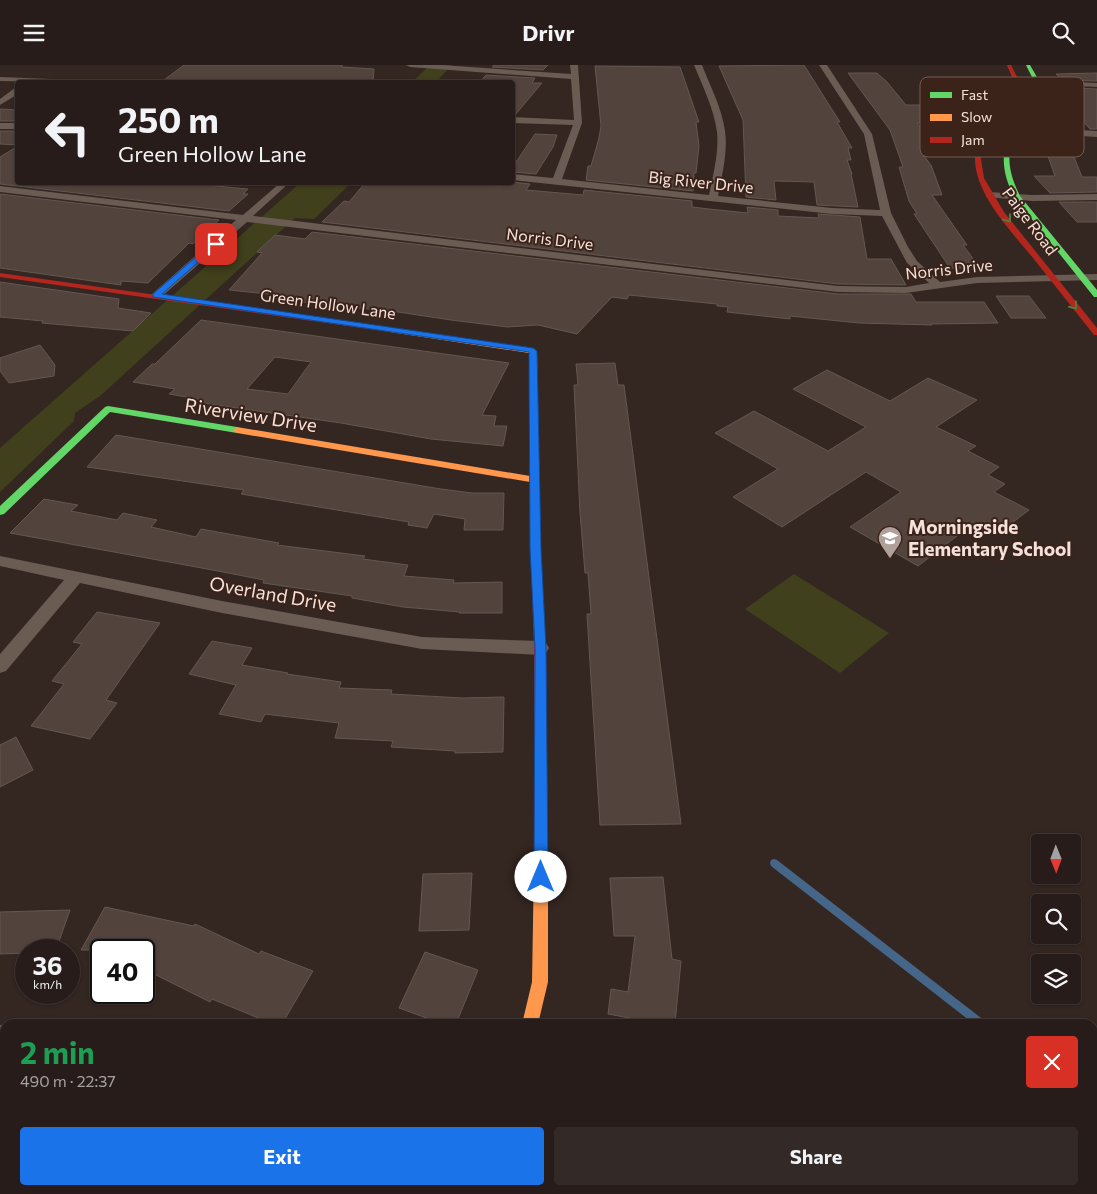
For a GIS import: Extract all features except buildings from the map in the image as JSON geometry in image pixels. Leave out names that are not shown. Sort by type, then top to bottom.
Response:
[{"type":"street","points":[[410,65],[575,77]]},
{"type":"street","points":[[556,182],[578,123],[574,65]]},
{"type":"street","points":[[698,65],[714,104],[721,131],[718,172],[713,198]]},
{"type":"street","points":[[823,65],[868,134],[886,213],[913,263],[938,286]]},
{"type":"street","points":[[1009,65],[1014,77]]},
{"type":"street","points":[[1028,65],[1035,77]]},
{"type":"street","points":[[31,80],[45,70]]},
{"type":"street","points":[[0,79],[15,80]]},
{"type":"street","points":[[1084,85],[1097,85]]},
{"type":"street","points":[[0,103],[15,92]]},
{"type":"street","points":[[515,120],[578,123]]},
{"type":"street","points":[[0,126],[15,127]]},
{"type":"street","points":[[1084,134],[1097,134]]},
{"type":"street","name":"Paige Road","points":[[978,157],[984,185],[989,195],[1052,278],[1097,333]]},
{"type":"street","name":"Paige Road","points":[[1005,157],[1010,185],[1017,197],[1097,295]]},
{"type":"street","name":"Big River Drive","points":[[515,177],[832,211],[886,213]]},
{"type":"street","points":[[156,296],[282,185]]},
{"type":"street","name":"Norris Drive","points":[[0,189],[819,287],[886,290],[938,286],[977,280],[1097,277]]},
{"type":"street","points":[[989,195],[1097,197]]},
{"type":"street","name":"Green Hollow Lane","points":[[0,275],[533,351],[536,480]]},
{"type":"street","name":"Riverview Drive","points":[[0,512],[108,409],[536,480]]},
{"type":"street","points":[[531,1019],[540,982],[540,648],[535,549],[536,480]]},
{"type":"street","name":"Overland Drive","points":[[0,561],[222,607],[422,643],[540,648]]},
{"type":"street","points":[[0,666],[77,576]]},
{"type":"shaded area","points":[[430,65],[452,65],[438,80],[414,80]]},
{"type":"shaded area","points":[[298,185],[349,185],[314,219],[295,218],[100,396],[75,413],[74,421],[0,492],[0,448]]},
{"type":"shaded area","points":[[794,574],[889,633],[840,673],[745,609]]},
{"type":"waterway","points":[[774,863],[976,1019]]},
{"type":"traffic: fast","points":[[1028,65],[1035,77]]},
{"type":"traffic: fast","points":[[1006,157],[1010,181],[1017,197],[1097,295]]},
{"type":"traffic: fast","points":[[0,512],[108,409],[237,430]]},
{"type":"traffic: slow","points":[[390,330],[533,351],[536,560]]},
{"type":"traffic: slow","points":[[237,430],[536,480]]},
{"type":"traffic: slow","points":[[531,1019],[540,982],[541,863]]},
{"type":"traffic: jam","points":[[1009,65],[1014,77]]},
{"type":"traffic: jam","points":[[978,157],[981,178],[1001,213],[1097,333]]},
{"type":"traffic: jam","points":[[0,275],[390,330]]},
{"type":"traffic: jam","points":[[536,560],[540,648],[541,863]]},
{"type":"place","name":"Morningside Elementary School","points":[[890,559]]},
{"type":"route","points":[[216,244],[156,296],[533,351],[536,480],[535,549],[540,648],[541,877]]}]
